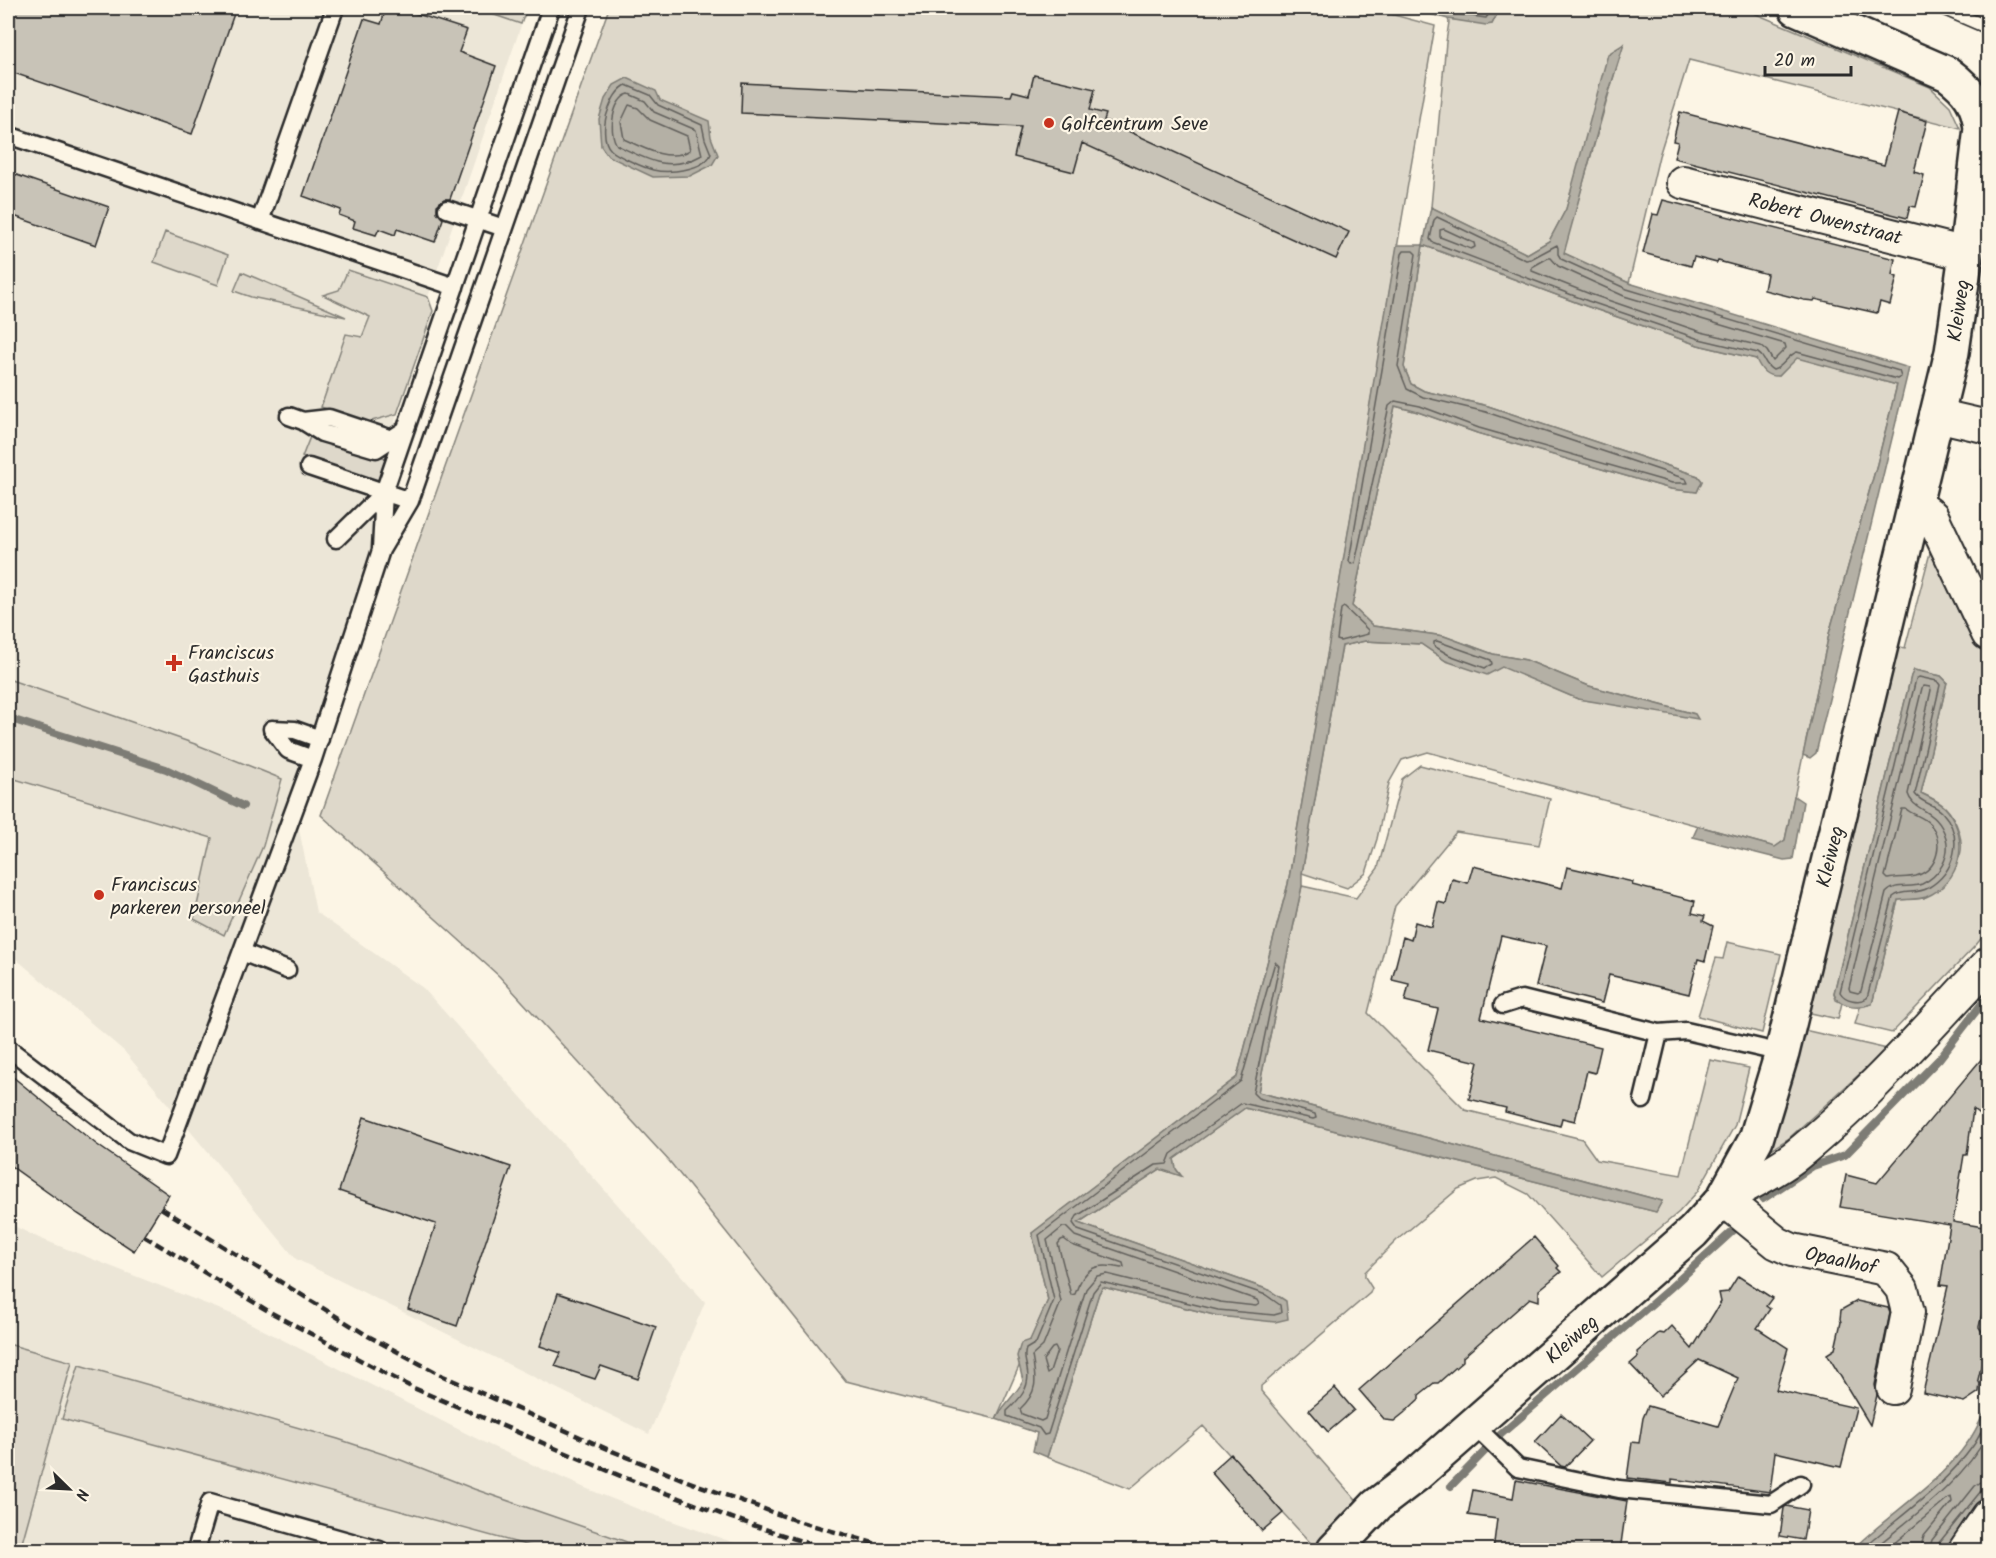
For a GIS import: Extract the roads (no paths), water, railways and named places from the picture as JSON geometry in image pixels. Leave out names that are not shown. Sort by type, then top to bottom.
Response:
[{"type":"street","name":"Kleiweg","points":[[1334,1551],[1377,1505],[1415,1476],[1693,1232],[1724,1199],[1756,1139],[1782,1053],[1952,352],[1981,128],[1973,97],[1963,85],[1938,69],[1796,8]]},
{"type":"street","name":"Robert Owenstraat","points":[[1683,182],[1966,254]]},
{"type":"street","points":[[1936,415],[1989,426]]},
{"type":"street","points":[[1914,506],[1932,516],[1989,634]]},
{"type":"street","name":"Kleiweg","points":[[1724,1199],[1793,1158],[1858,1100],[1989,964]]},
{"type":"street","name":"Opaalhof","points":[[1724,1199],[1778,1243],[1792,1250],[1886,1269],[1902,1289],[1908,1312],[1893,1388]]},
{"type":"street","name":"Kleiweg","points":[[1352,1551],[1415,1476]]},
{"type":"street","points":[[1965,1551],[1989,1516]]},
{"type":"lane","points":[[260,220],[334,8]]},
{"type":"lane","points":[[381,550],[384,492],[399,434],[455,287],[551,8]]},
{"type":"lane","points":[[8,1048],[129,1141],[166,1156],[314,759],[381,550],[410,501],[581,8]]},
{"type":"lane","points":[[8,135],[455,287]]},
{"type":"lane","points":[[447,208],[504,228]]},
{"type":"lane","points":[[296,419],[322,434],[376,449],[399,434]]},
{"type":"lane","points":[[309,467],[410,501]]},
{"type":"lane","points":[[336,539],[384,492]]},
{"type":"lane","points":[[314,759],[288,750],[272,729],[295,730],[320,739]]},
{"type":"lane","points":[[242,952],[287,970]]},
{"type":"lane","points":[[1503,1005],[1522,999],[1659,1033],[1686,1031],[1782,1053]]},
{"type":"lane","points":[[1643,1100],[1659,1033]]},
{"type":"lane","points":[[1474,1425],[1518,1468],[1619,1489],[1771,1504],[1801,1484]]},
{"type":"lane","points":[[196,1551],[210,1502],[380,1551]]},
{"type":"water","points":[[1409,8],[1500,8],[1492,24],[1486,25],[1448,19]]},
{"type":"water","points":[[1624,44],[1564,253],[1629,283],[1909,368],[1816,753],[1810,758],[1803,755],[1829,634],[1897,385],[1797,358],[1779,376],[1767,374],[1756,359],[1698,345],[1423,245],[1431,207],[1527,254],[1549,241],[1566,209],[1608,54]]},
{"type":"water","points":[[627,78],[656,91],[660,100],[709,121],[711,137],[718,155],[712,165],[690,176],[653,177],[608,156],[601,146],[599,119],[605,99],[614,85]]},
{"type":"water","points":[[1397,245],[1423,245],[1404,367],[1411,384],[1424,391],[1488,406],[1698,476],[1702,481],[1697,492],[1671,489],[1477,433],[1395,406],[1352,606],[1373,626],[1444,636],[1493,654],[1526,660],[1589,686],[1695,714],[1698,719],[1578,699],[1502,667],[1487,675],[1446,661],[1421,644],[1365,641],[1342,646],[1302,873],[1302,886],[1258,1092],[1662,1201],[1656,1212],[1245,1108],[1174,1159],[1176,1169],[1181,1176],[1160,1169],[1078,1223],[1269,1290],[1286,1301],[1288,1319],[1275,1322],[1218,1316],[1103,1287],[1099,1293],[1047,1457],[1033,1451],[1037,1433],[996,1419],[1023,1381],[1017,1356],[1021,1343],[1030,1340],[1048,1300],[1032,1233],[1237,1077],[1288,884]]},
{"type":"water","points":[[1988,461],[1988,559],[1981,548],[1982,470]]},
{"type":"water","points":[[1914,670],[1941,676],[1947,682],[1921,793],[1943,805],[1955,823],[1960,847],[1958,860],[1954,871],[1938,890],[1923,898],[1898,900],[1872,1004],[1850,1006],[1840,1002],[1834,993]]},
{"type":"water","points":[[1794,796],[1803,802],[1793,859],[1784,860],[1693,837],[1698,826],[1775,847],[1785,840]]},
{"type":"water","points":[[1988,1405],[1988,1491],[1948,1544],[1941,1550],[1852,1550],[1928,1486],[1956,1458],[1971,1438]]},
{"type":"waterway","points":[[8,718],[166,769],[243,806]]},
{"type":"waterway","points":[[1763,1199],[1813,1166],[1845,1155],[1939,1059],[1987,997],[1984,993],[1988,988]]},
{"type":"waterway","points":[[1500,1435],[1737,1227]]},
{"type":"waterway","points":[[1451,1486],[1486,1450]]},
{"type":"tram line","points":[[1925,8],[1988,35]]},
{"type":"tram line","points":[[1959,8],[1988,20]]},
{"type":"railway","points":[[161,1208],[368,1336],[443,1376],[607,1449],[687,1481],[794,1520],[898,1550]]},
{"type":"railway","points":[[144,1236],[270,1312],[411,1387],[623,1477],[729,1517],[828,1550]]},
{"type":"place","name":"Golfcentrum Seve","points":[[1049,123]]},
{"type":"place","name":"Franciscus Gasthuis","points":[[174,663]]},
{"type":"place","name":"Franciscus parkeren personeel","points":[[99,895]]}]
